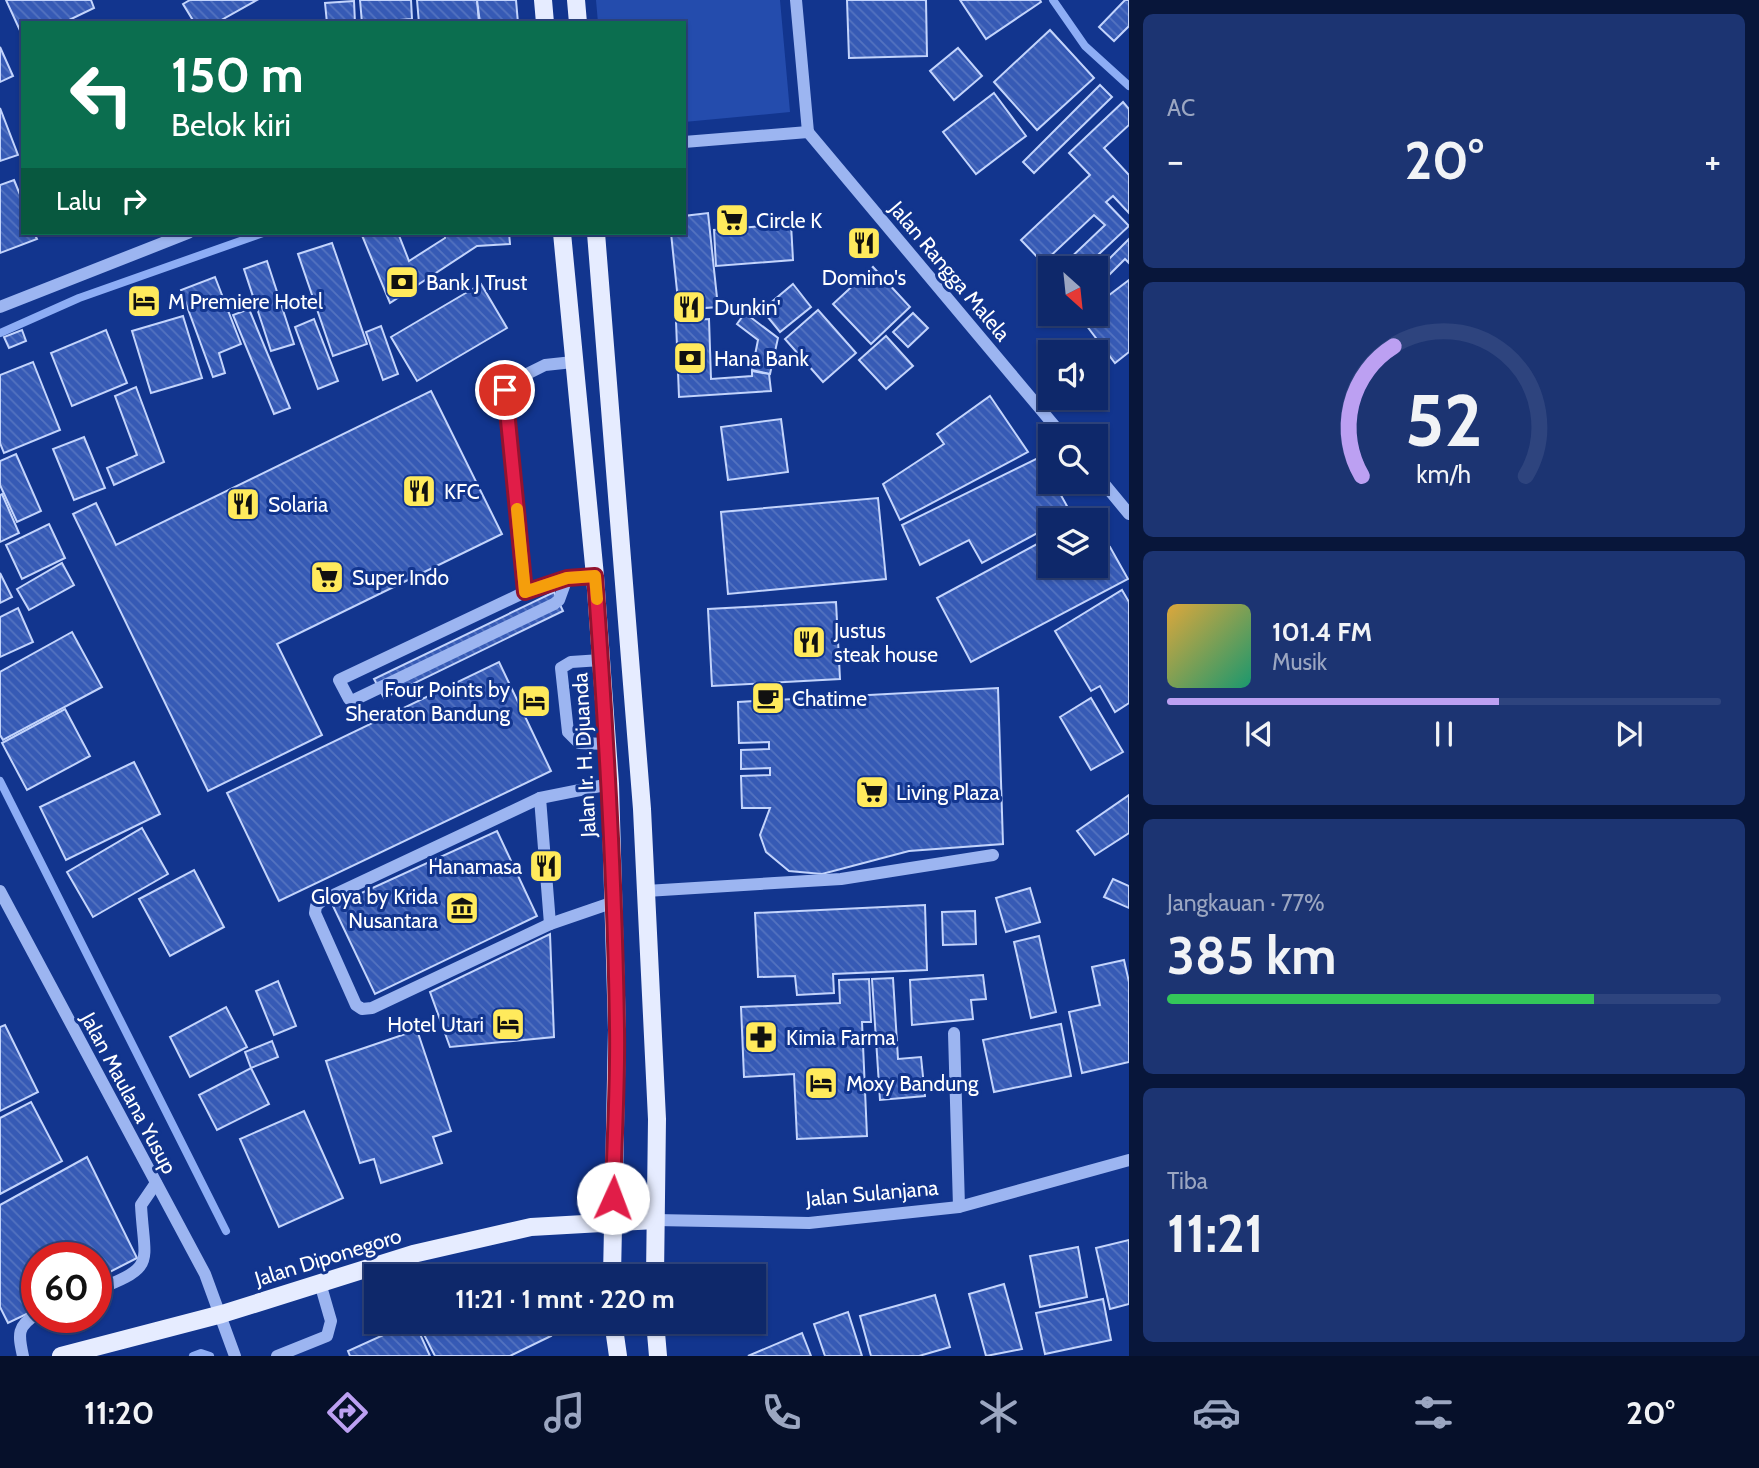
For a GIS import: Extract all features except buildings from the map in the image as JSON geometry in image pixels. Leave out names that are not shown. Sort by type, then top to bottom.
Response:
[{"type":"main road","points":[[543,0],[545,21]]},
{"type":"main road","points":[[576,0],[578,21]]},
{"type":"main road","name":"Jalan Ir. H. Djuanda","points":[[562,235],[595,576],[610,784],[617,1030],[612,1264]]},
{"type":"main road","points":[[596,235],[610,436],[639,745],[657,1119],[655,1264]]},
{"type":"main road","name":"Jalan Sulanjana","points":[[612,1220],[655,1220]]},
{"type":"main road","name":"Jalan Diponegoro","points":[[61,1356],[222,1314],[414,1254],[531,1227],[612,1220]]},
{"type":"main road","points":[[615,1334],[618,1356]]},
{"type":"main road","points":[[656,1334],[658,1356]]},
{"type":"street","points":[[686,142],[808,132],[796,0]]},
{"type":"street","name":"Jalan Rangga Malela","points":[[808,132],[1053,424]]},
{"type":"street","points":[[0,307],[183,235]]},
{"type":"street","points":[[525,592],[505,390],[507,384],[545,365],[573,362]]},
{"type":"street","points":[[1108,489],[1129,514]]},
{"type":"street","points":[[567,578],[559,600],[554,604],[364,695],[349,699],[339,680],[341,676],[525,592],[567,578],[595,576]]},
{"type":"street","points":[[601,660],[571,663],[561,668],[568,732],[579,743],[608,744]]},
{"type":"street","points":[[610,784],[540,798],[323,900],[316,906],[315,913],[356,1005],[362,1009],[372,1008],[550,924],[614,902]]},
{"type":"street","points":[[540,798],[550,924]]},
{"type":"street","points":[[646,891],[841,879],[993,855]]},
{"type":"street","name":"Jalan Maulana Yusup","points":[[0,891],[205,1274],[222,1314],[235,1356]]},
{"type":"street","points":[[954,1033],[960,1207]]},
{"type":"street","name":"Jalan Sulanjana","points":[[655,1220],[809,1223],[960,1207],[1129,1160]]},
{"type":"street","points":[[112,1284],[132,1276],[143,1264],[147,1251],[141,1205],[156,1183]]},
{"type":"street","points":[[277,1356],[327,1336],[331,1321],[320,1283]]},
{"type":"street","points":[[21,1326],[18,1333],[23,1356]]},
{"type":"shaded area","points":[[596,0],[780,0],[790,112],[686,122],[686,21],[598,21]]},
{"type":"waterway","points":[[1053,0],[1085,46],[1129,86]]},
{"type":"waterway","points":[[0,333],[79,298],[257,235]]},
{"type":"waterway","points":[[0,781],[226,1231]]},
{"type":"waterway","points":[[193,1356],[201,1353],[210,1356]]},
{"type":"slow traffic","points":[[517,509],[525,592],[567,578],[595,576],[597,599]]},
{"type":"place","name":"Circle K","points":[[732,220]]},
{"type":"place","name":"Domino's","points":[[864,243]]},
{"type":"place","name":"Bank J Trust","points":[[402,282]]},
{"type":"place","name":"M Premiere Hotel","points":[[144,301]]},
{"type":"place","name":"Dunkin'","points":[[689,307]]},
{"type":"place","name":"Hana Bank","points":[[690,358]]},
{"type":"place","name":"KFC","points":[[419,491]]},
{"type":"place","name":"Solaria","points":[[243,504]]},
{"type":"place","name":"Super Indo","points":[[327,577]]},
{"type":"place","name":"Justus steak house","points":[[809,642]]},
{"type":"place","name":"Chatime","points":[[768,698]]},
{"type":"place","name":"Four Points by Sheraton Bandung","points":[[534,701]]},
{"type":"place","name":"Living Plaza","points":[[872,792]]},
{"type":"place","name":"Hanamasa","points":[[546,866]]},
{"type":"place","name":"Gloya by Krida Nusantara","points":[[462,908]]},
{"type":"place","name":"Hotel Utari","points":[[508,1024]]},
{"type":"place","name":"Kimia Farma","points":[[761,1037]]},
{"type":"place","name":"Moxy Bandung","points":[[821,1083]]},
{"type":"route","points":[[505,390],[525,592],[567,578],[595,576],[608,744],[614,902],[617,1030],[613,1198]]}]
